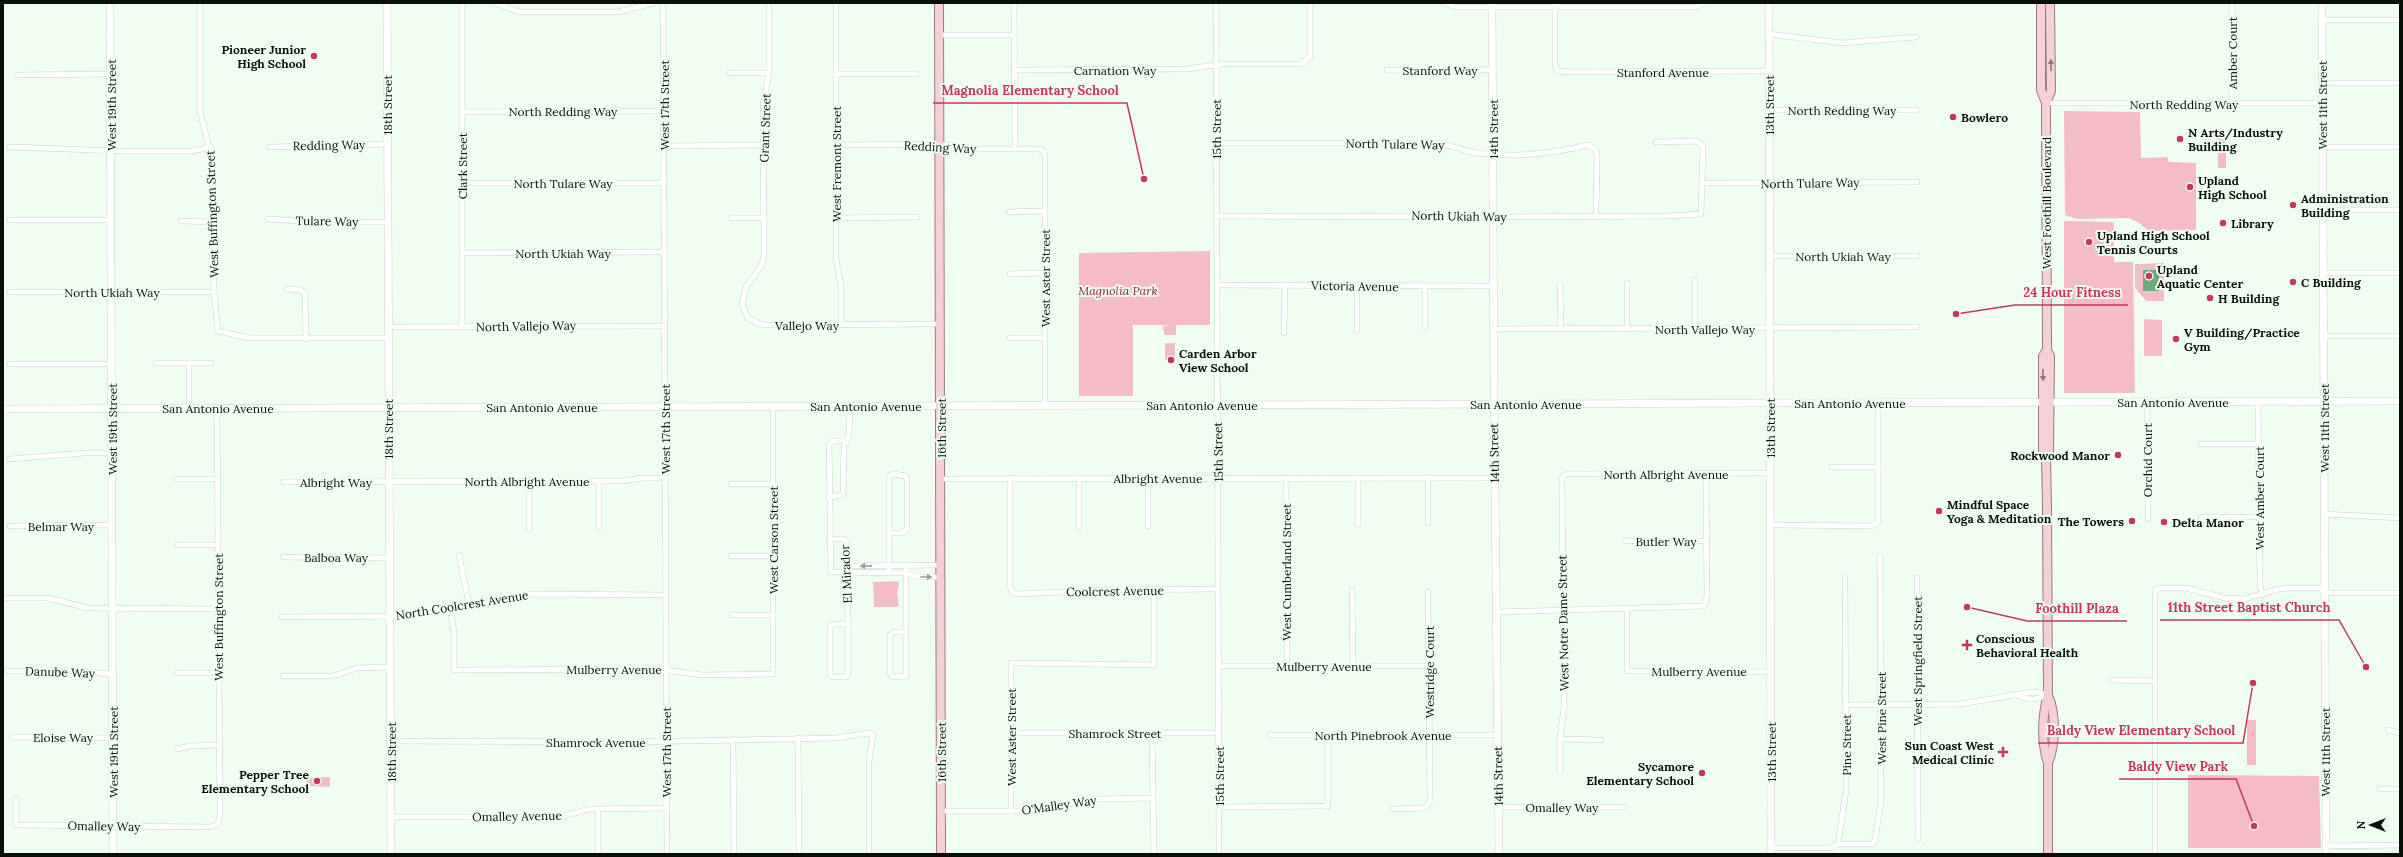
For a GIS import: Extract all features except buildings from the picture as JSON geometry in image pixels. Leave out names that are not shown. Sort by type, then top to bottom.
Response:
[{"type":"main road","name":"West 19th Street","points":[[110,3],[113,854]]},
{"type":"main road","name":"18th Street","points":[[387,3],[391,854]]},
{"type":"main road","name":"16th Street","points":[[939,3],[941,854]]},
{"type":"main road","name":"13th Street","points":[[1768,3],[1771,851]]},
{"type":"main road","name":"West Foothill Boulevard","points":[[2041,3],[2041,90],[2046,103],[2047,350],[2042,356],[2046,401],[2043,452],[2046,459],[2048,695],[2044,706],[2044,740],[2045,753],[2048,763],[2048,854]]},
{"type":"main road","name":"West Foothill Boulevard","points":[[2046,103],[2051,91],[2050,3]]},
{"type":"main road","name":"West 11th Street","points":[[2322,3],[2326,854]]},
{"type":"main road","name":"14th Street","points":[[1492,5],[1493,286],[1499,854]]},
{"type":"main road","name":"San Antonio Avenue","points":[[3,409],[2400,401]]},
{"type":"street","name":"West Buffington Street","points":[[200,3],[200,111],[204,130],[211,147],[214,292],[218,331],[240,338],[306,338]]},
{"type":"street","points":[[495,3],[514,11],[618,12],[654,3]]},
{"type":"street","name":"West 17th Street","points":[[663,3],[666,854]]},
{"type":"street","name":"Grant Street","points":[[764,253],[763,106],[769,73],[769,3]]},
{"type":"street","name":"West Fremont Street","points":[[836,3],[836,259],[841,286],[841,325]]},
{"type":"street","points":[[1014,3],[1015,149]]},
{"type":"street","name":"15th Street","points":[[1216,3],[1219,854]]},
{"type":"street","name":"Carnation Way","points":[[1014,70],[1187,69],[1216,64],[1301,64],[1310,57],[1310,3]]},
{"type":"street","points":[[1444,3],[1456,7],[1492,5],[1703,4]]},
{"type":"street","name":"Amber Court","points":[[2232,3],[2232,104]]},
{"type":"street","name":"Clark Street","points":[[461,4],[462,327]]},
{"type":"street","name":"Stanford Avenue","points":[[1555,5],[1555,64],[1557,71],[1769,72]]},
{"type":"street","points":[[2322,20],[2400,20]]},
{"type":"street","points":[[1769,34],[1842,43],[1916,37]]},
{"type":"street","points":[[939,35],[1014,35]]},
{"type":"street","name":"Stanford Way","points":[[1387,70],[1435,70],[1460,72],[1492,69]]},
{"type":"street","points":[[730,73],[769,73]]},
{"type":"street","points":[[17,75],[110,74]]},
{"type":"street","points":[[836,74],[916,74]]},
{"type":"street","points":[[2322,83],[2400,83]]},
{"type":"street","name":"North Redding Way","points":[[2046,103],[2322,103]]},
{"type":"street","name":"North Redding Way","points":[[1769,110],[1916,110]]},
{"type":"street","name":"North Redding Way","points":[[462,112],[664,111]]},
{"type":"street","points":[[1656,142],[1696,141],[1703,146],[1703,183]]},
{"type":"street","name":"North Tulare Way","points":[[1216,143],[1435,143],[1448,144],[1465,151],[1493,153],[1559,152],[1588,145],[1595,149],[1597,155],[1596,216]]},
{"type":"street","name":"Redding Way","points":[[270,147],[387,144]]},
{"type":"street","name":"Redding Way","points":[[836,144],[940,144],[964,148],[1043,151]]},
{"type":"street","points":[[664,146],[764,145]]},
{"type":"street","points":[[10,147],[193,151],[211,147]]},
{"type":"street","points":[[2322,147],[2400,147]]},
{"type":"street","name":"West Aster Street","points":[[1043,151],[1045,211],[1045,405]]},
{"type":"street","name":"North Tulare Way","points":[[1703,183],[1917,182]]},
{"type":"street","name":"North Tulare Way","points":[[462,183],[664,184]]},
{"type":"street","name":"North Ukiah Way","points":[[1217,216],[1493,217],[1701,214],[1703,183]]},
{"type":"street","points":[[2323,210],[2400,210]]},
{"type":"street","points":[[1009,212],[1045,211]]},
{"type":"street","points":[[836,218],[917,217]]},
{"type":"street","name":"Tulare Way","points":[[268,218],[316,222],[388,222]]},
{"type":"street","points":[[732,218],[764,218]]},
{"type":"street","points":[[10,220],[111,220]]},
{"type":"street","points":[[181,221],[212,222]]},
{"type":"street","name":"North Ukiah Way","points":[[462,253],[664,252]]},
{"type":"street","name":"Vallejo Way","points":[[764,253],[762,265],[742,295],[742,304],[748,318],[760,324],[940,324]]},
{"type":"street","name":"North Ukiah Way","points":[[1770,256],[1917,256]]},
{"type":"street","points":[[1010,274],[1044,273]]},
{"type":"street","points":[[2323,273],[2400,273]]},
{"type":"street","points":[[1695,280],[1695,328]]},
{"type":"street","points":[[1626,283],[1627,329]]},
{"type":"street","name":"Victoria Avenue","points":[[1217,285],[1357,287],[1493,286]]},
{"type":"street","points":[[1284,333],[1285,285]]},
{"type":"street","points":[[1560,285],[1561,329]]},
{"type":"street","points":[[1357,287],[1357,330]]},
{"type":"street","points":[[1425,287],[1425,328]]},
{"type":"street","points":[[287,289],[301,290],[305,293],[306,338],[388,338]]},
{"type":"street","name":"North Ukiah Way","points":[[10,292],[214,292]]},
{"type":"street","name":"North Vallejo Way","points":[[388,328],[664,326]]},
{"type":"street","name":"North Vallejo Way","points":[[1494,329],[1917,327]]},
{"type":"street","points":[[2323,336],[2400,336]]},
{"type":"street","points":[[1010,338],[1045,338]]},
{"type":"street","points":[[156,363],[211,363]]},
{"type":"street","points":[[189,363],[189,408]]},
{"type":"street","points":[[10,364],[111,364]]},
{"type":"street","name":"West Amber Court","points":[[2258,401],[2260,584],[2262,595]]},
{"type":"street","points":[[1771,525],[1871,526],[1878,522],[1878,402]]},
{"type":"street","name":"Orchid Court","points":[[2147,402],[2148,519]]},
{"type":"street","name":"West Carson Street","points":[[773,406],[773,674]]},
{"type":"street","points":[[830,497],[843,495],[846,442],[849,436],[850,406]]},
{"type":"street","name":"West Buffington Street","points":[[217,408],[218,824]]},
{"type":"street","points":[[846,442],[834,441],[829,444],[830,570],[835,573],[906,573],[919,577],[941,577]]},
{"type":"street","points":[[2201,444],[2259,444]]},
{"type":"street","points":[[10,458],[85,453],[112,454]]},
{"type":"street","points":[[1832,467],[1878,467]]},
{"type":"street","points":[[1496,612],[1541,612],[1563,609],[1704,606],[1707,596],[1706,473]]},
{"type":"street","points":[[889,533],[902,533],[907,529],[907,480],[906,476],[902,474],[890,475],[889,479],[889,533],[889,573]]},
{"type":"street","name":"North Albright Avenue","points":[[1563,476],[1567,474],[1770,474]]},
{"type":"street","name":"West Notre Dame Street","points":[[1560,771],[1560,739],[1564,707],[1563,476]]},
{"type":"street","points":[[1428,477],[1428,522]]},
{"type":"street","name":"North Albright Avenue","points":[[389,482],[599,481],[665,478]]},
{"type":"street","name":"Coolcrest Avenue","points":[[1010,478],[1010,586],[1013,592],[1019,594],[1218,589]]},
{"type":"street","points":[[1148,478],[1148,526]]},
{"type":"street","name":"West Cumberland Street","points":[[1286,478],[1286,666]]},
{"type":"street","points":[[1358,478],[1358,524]]},
{"type":"street","name":"Albright Avenue","points":[[941,479],[1495,478]]},
{"type":"street","points":[[176,479],[217,479]]},
{"type":"street","points":[[1079,479],[1079,527]]},
{"type":"street","points":[[529,481],[529,529]]},
{"type":"street","points":[[599,481],[599,528]]},
{"type":"street","name":"Albright Way","points":[[284,482],[389,482]]},
{"type":"street","points":[[731,484],[773,484]]},
{"type":"street","points":[[2324,514],[2400,518]]},
{"type":"street","points":[[2200,517],[2259,517]]},
{"type":"street","name":"Belmar Way","points":[[10,526],[112,525]]},
{"type":"street","name":"El Mirador","points":[[830,539],[842,538],[847,540],[848,566],[848,573],[848,624],[848,674],[846,677],[832,677],[830,674],[830,627],[832,624],[848,624]]},
{"type":"street","name":"Butler Way","points":[[1625,541],[1707,541]]},
{"type":"street","points":[[178,545],[218,545]]},
{"type":"street","points":[[460,555],[469,604]]},
{"type":"street","points":[[731,556],[773,556]]},
{"type":"street","name":"Balboa Way","points":[[283,557],[389,558]]},
{"type":"street","name":"West Pine Street","points":[[1838,844],[1872,844],[1875,840],[1881,802],[1880,557]]},
{"type":"street","points":[[906,565],[906,573],[906,632],[906,676],[893,677],[890,673],[890,635],[894,632],[906,632]]},
{"type":"street","points":[[848,566],[941,565]]},
{"type":"street","name":"Pine Street","points":[[1838,844],[1846,791],[1845,577]]},
{"type":"street","name":"West Springfield Street","points":[[1917,578],[1918,839]]},
{"type":"street","points":[[2155,854],[2155,590],[2162,588],[2186,588],[2225,598],[2244,599],[2285,589],[2318,588],[2324,592],[2400,593]]},
{"type":"street","name":"West Aster Street","points":[[1010,812],[1012,663],[1154,665],[1154,590]]},
{"type":"street","points":[[1352,590],[1353,666]]},
{"type":"street","name":"Westridge Court","points":[[1393,808],[1423,808],[1428,805],[1430,800],[1428,592]]},
{"type":"street","name":"North Coolcrest Avenue","points":[[282,617],[389,617],[420,614],[469,604],[532,594],[665,594]]},
{"type":"street","points":[[6,598],[48,598],[82,607],[112,609],[218,609]]},
{"type":"street","name":"Mulberry Avenue","points":[[450,608],[454,632],[454,670],[666,669],[702,675],[773,674]]},
{"type":"street","name":"Mulberry Avenue","points":[[1627,608],[1627,671],[1771,672]]},
{"type":"street","points":[[732,615],[773,615]]},
{"type":"street","name":"Mulberry Avenue","points":[[1219,666],[1429,666]]},
{"type":"street","points":[[283,676],[333,676],[357,668],[390,667]]},
{"type":"street","name":"Danube Way","points":[[7,671],[70,671],[113,674]]},
{"type":"street","points":[[177,673],[218,673]]},
{"type":"street","points":[[2111,680],[2154,681]]},
{"type":"street","points":[[1846,705],[1961,704],[2020,696],[2026,699],[2038,699],[2048,695]]},
{"type":"street","points":[[2388,730],[2400,733]]},
{"type":"street","name":"Shamrock Avenue","points":[[391,741],[481,740],[534,742],[837,738],[864,733],[873,735],[869,762],[869,854]]},
{"type":"street","name":"Shamrock Street","points":[[1011,733],[1219,733]]},
{"type":"street","points":[[1152,733],[1154,854]]},
{"type":"street","name":"North Pinebrook Avenue","points":[[1270,735],[1497,734]]},
{"type":"street","points":[[1219,807],[1328,806],[1328,735]]},
{"type":"street","name":"Eloise Way","points":[[13,737],[113,738]]},
{"type":"street","points":[[798,738],[799,854]]},
{"type":"street","points":[[733,739],[734,854]]},
{"type":"street","points":[[1560,739],[1600,740]]},
{"type":"street","points":[[177,749],[190,746],[219,746]]},
{"type":"street","points":[[2380,789],[2400,789]]},
{"type":"street","name":"O'Malley Way","points":[[941,811],[1010,812],[1044,810],[1098,799],[1153,798]]},
{"type":"street","name":"Omalley Way","points":[[16,800],[16,825],[210,827],[218,824]]},
{"type":"street","name":"Omalley Way","points":[[1499,807],[1624,807]]},
{"type":"street","name":"Omalley Avenue","points":[[391,817],[560,817],[598,809],[666,808]]},
{"type":"street","points":[[598,809],[598,854]]},
{"type":"street","points":[[1771,851],[1831,848],[1838,844]]},
{"type":"street","points":[[2326,846],[2400,845]]},
{"type":"green space","points":[[2064,111],[2140,112],[2141,158],[2167,157],[2169,162],[2196,163],[2196,230],[2149,231],[2138,222],[2128,218],[2077,219],[2065,215]]},
{"type":"green space","points":[[2218,136],[2226,136],[2226,168],[2218,168]]},
{"type":"green space","points":[[2064,221],[2114,222],[2114,262],[2133,262],[2135,393],[2064,393]]},
{"type":"green space","name":"Magnolia Park","points":[[1210,251],[1210,325],[1176,325],[1176,335],[1164,335],[1163,326],[1171,325],[1133,325],[1133,396],[1079,396],[1079,253]]},
{"type":"green space","name":"Upland Aquatic Center","points":[[2164,263],[2164,301],[2146,301],[2135,288],[2135,264]]},
{"type":"green space","points":[[2144,319],[2162,320],[2162,356],[2144,356]]},
{"type":"green space","points":[[1165,343],[1175,343],[1175,360],[1165,360]]},
{"type":"green space","points":[[897,581],[899,583],[897,594],[899,605],[897,607],[874,607],[873,582]]},
{"type":"green space","points":[[2247,720],[2256,720],[2256,765],[2247,765]]},
{"type":"green space","points":[[2188,775],[2319,776],[2321,848],[2188,848]]},
{"type":"green space","points":[[330,777],[330,787],[306,786],[306,778]]},
{"type":"shaded area","points":[[2143,270],[2159,270],[2159,291],[2143,291]]},
{"type":"place","name":"Pioneer Junior High School","points":[[314,56]]},
{"type":"place","name":"Bowlero","points":[[1953,117]]},
{"type":"place","name":"N Arts/Industry Building","points":[[2180,139]]},
{"type":"place","name":"Magnolia Elementary School","points":[[1144,179]]},
{"type":"place","name":"Upland High School","points":[[2190,187]]},
{"type":"place","name":"Administration Building","points":[[2293,205]]},
{"type":"place","name":"Library","points":[[2223,223]]},
{"type":"place","name":"Upland High School Tennis Courts","points":[[2089,242]]},
{"type":"place","name":"Upland Aquatic Center","points":[[2149,276]]},
{"type":"place","name":"C Building","points":[[2293,282]]},
{"type":"place","name":"H Building","points":[[2210,298]]},
{"type":"place","name":"24 Hour Fitness","points":[[1956,314]]},
{"type":"place","name":"V Building/Practice Gym","points":[[2176,339]]},
{"type":"place","name":"Carden Arbor View School","points":[[1171,360]]},
{"type":"place","name":"Rockwood Manor","points":[[2118,455]]},
{"type":"place","name":"Mindful Space Yoga & Meditation","points":[[1939,511]]},
{"type":"place","name":"The Towers","points":[[2132,521]]},
{"type":"place","name":"Delta Manor","points":[[2164,522]]},
{"type":"place","name":"Foothill Plaza","points":[[1967,607]]},
{"type":"place","name":"Conscious Behavioral Health","points":[[1967,645]]},
{"type":"place","name":"11th Street Baptist Church","points":[[2366,667]]},
{"type":"place","name":"Baldy View Elementary School","points":[[2253,683]]},
{"type":"place","name":"Sun Coast West Medical Clinic","points":[[2003,752]]},
{"type":"place","name":"Sycamore Elementary School","points":[[1702,773]]},
{"type":"place","name":"Pepper Tree Elementary School","points":[[317,781]]},
{"type":"place","name":"Baldy View Park","points":[[2254,826]]}]
